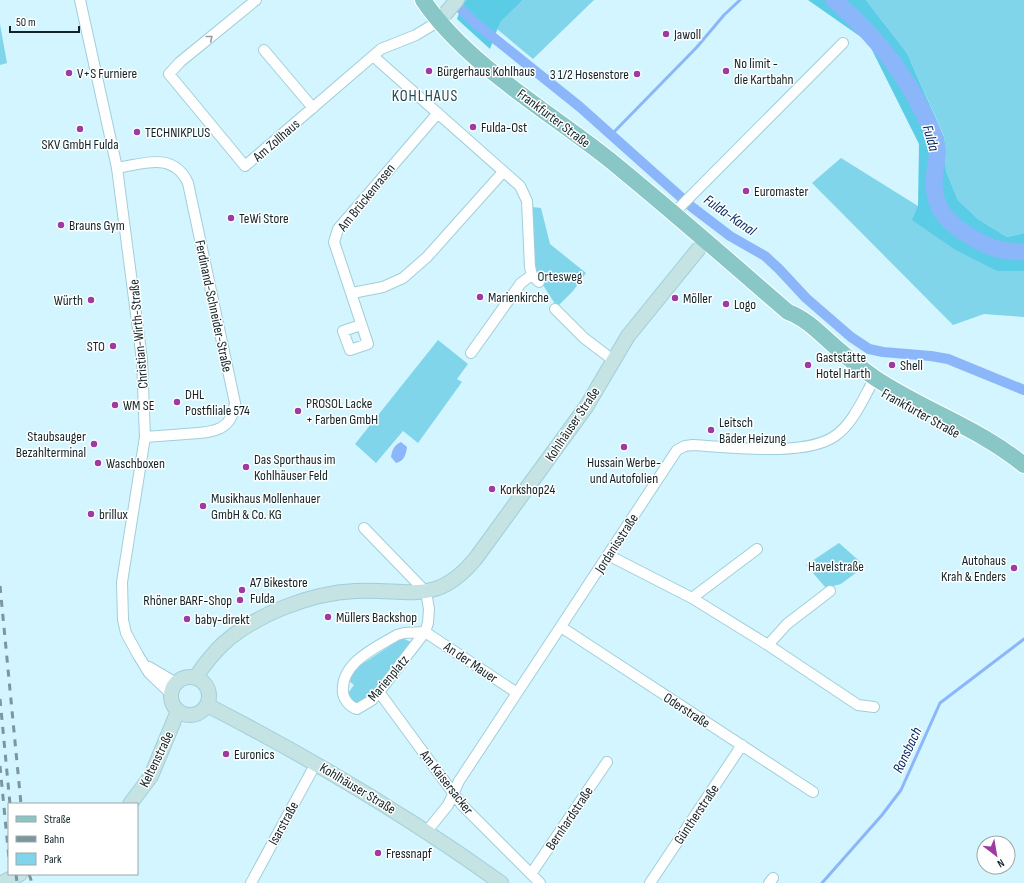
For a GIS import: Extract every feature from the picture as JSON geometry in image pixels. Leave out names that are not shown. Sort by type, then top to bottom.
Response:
[{"type":"main road","name":"Frankfurter Straße","points":[[423,0],[448,11],[488,68],[677,209],[706,241],[788,312],[798,315],[873,381],[987,450],[1024,477]]},
{"type":"main road","name":"Kohlhäuser Straße","points":[[195,678],[216,650],[234,635],[262,618],[281,610],[321,596],[344,592],[426,592],[444,587],[454,581],[476,558],[586,407],[613,360],[638,324],[706,241]]},
{"type":"main road","name":"Frankfurter Straße","points":[[873,381],[976,432],[1024,465]]},
{"type":"main road","points":[[185,678],[195,678],[207,686],[209,696],[207,705],[202,712],[194,715],[185,715],[178,711],[173,705],[174,689],[185,678]]},
{"type":"main road","name":"Kohlhäuser Straße","points":[[207,705],[316,763],[427,831],[501,883]]},
{"type":"main road","name":"Keltenstraße","points":[[131,803],[151,776],[178,711]]},
{"type":"main road","points":[[2,883],[18,875]]},
{"type":"street","name":"Christian-Wirth-Straße","points":[[80,0],[117,168],[142,360],[145,437],[122,597],[123,620],[126,633],[131,644],[146,665],[174,689]]},
{"type":"street","name":"Am Zollhaus","points":[[256,0],[180,62],[169,74],[245,166],[381,49],[416,35],[448,11]]},
{"type":"street","points":[[677,209],[843,43]]},
{"type":"street","points":[[264,50],[313,108]]},
{"type":"street","points":[[373,56],[520,186],[526,201],[529,259],[536,279],[520,284],[471,353]]},
{"type":"street","name":"Am Brückenrasen","points":[[361,325],[352,293],[334,242],[338,229],[438,113]]},
{"type":"street","name":"Ferdinand-Schneider-Straße","points":[[117,168],[154,162],[166,162],[177,167],[186,178],[235,403],[234,414],[229,422],[221,428],[210,432],[145,437]]},
{"type":"street","points":[[352,293],[383,287],[403,278],[427,256],[503,172]]},
{"type":"street","points":[[555,309],[584,338],[613,360]]},
{"type":"street","name":"Jordanisstraße","points":[[427,831],[448,805],[459,781],[678,450],[685,446],[693,445],[801,448],[823,442],[836,435],[853,416],[873,381]]},
{"type":"street","points":[[364,528],[426,592]]},
{"type":"street","points":[[692,598],[757,549]]},
{"type":"street","points":[[608,556],[692,598],[768,645],[858,705],[874,708]]},
{"type":"street","points":[[768,645],[787,624],[830,591]]},
{"type":"street","name":"Marienplatz","points":[[425,632],[404,633],[397,635],[352,665],[345,676],[343,686],[344,698],[350,705],[357,709],[360,708],[379,692],[425,632],[428,623],[429,609],[426,592]]},
{"type":"street","name":"Oderstraße","points":[[561,628],[813,792]]},
{"type":"street","name":"An der Mauer","points":[[425,632],[518,693]]},
{"type":"street","name":"Am Kaisersacker","points":[[379,692],[462,805],[540,883]]},
{"type":"street","name":"Güntherstraße","points":[[650,883],[742,745]]},
{"type":"street","name":"Bernhardstraße","points":[[531,874],[607,762]]},
{"type":"street","name":"Isarstraße","points":[[251,883],[316,763]]},
{"type":"green space","points":[[523,0],[594,0],[533,59],[497,29],[499,22]]},
{"type":"green space","points":[[866,0],[1024,0],[1024,233],[1007,237],[978,219],[958,200],[946,171],[944,136],[907,53]]},
{"type":"green space","points":[[0,24],[7,63],[0,65]]},
{"type":"green space","points":[[841,158],[918,206],[997,271],[1024,271],[1024,317],[984,314],[953,325],[812,183]]},
{"type":"green space","name":"Ortesweg","points":[[532,207],[541,208],[550,244],[586,273],[573,291],[557,307],[534,271],[528,216]]},
{"type":"green space","points":[[438,340],[468,364],[457,379],[462,382],[418,443],[403,431],[376,463],[355,444]]},
{"type":"green space","name":"Havelstraße","points":[[839,543],[865,566],[841,584],[826,588],[806,565]]},
{"type":"green space","points":[[402,638],[411,642],[367,700],[358,705],[349,699],[348,693],[354,685],[348,680],[356,668]]},
{"type":"shaded area","points":[[466,0],[523,0],[500,22],[490,49],[457,19],[462,4]]},
{"type":"shaded area","points":[[808,0],[866,0],[907,53],[944,137],[946,171],[958,200],[978,219],[1007,237],[1024,233],[1024,271],[997,271],[954,249],[912,220],[918,206],[919,144],[868,42]]},
{"type":"shaded area","points":[[401,442],[407,447],[406,453],[403,459],[396,463],[391,457],[391,454],[395,446]]},
{"type":"waterway","name":"Fulda-Kanal","points":[[452,0],[474,22],[580,107],[692,207],[730,236],[765,256],[806,298],[851,337],[869,349],[883,352],[948,359],[1024,390]]},
{"type":"waterway","points":[[611,135],[697,47],[724,15],[740,0]]},
{"type":"waterway","name":"Fulda","points":[[834,0],[850,14],[879,45],[904,79],[925,116],[936,143],[937,155],[934,186],[936,200],[942,212],[953,224],[978,241],[995,248],[1024,252]]},
{"type":"waterway","name":"Ronsbach","points":[[822,883],[882,815],[901,790],[940,703],[1024,639]]},
{"type":"railway","points":[[0,586],[21,803]]},
{"type":"railway","points":[[0,699],[10,803]]},
{"type":"railway","points":[[0,766],[8,849]]},
{"type":"railway","points":[[16,875],[17,883]]},
{"type":"railway","points":[[29,875],[32,883]]},
{"type":"place","name":"Jawoll","points":[[666,34]]},
{"type":"place","name":"Bürgerhaus Kohlhaus","points":[[429,71]]},
{"type":"place","name":"No limit - die Kartbahn","points":[[726,71]]},
{"type":"place","name":"V+S Furniere","points":[[69,73]]},
{"type":"place","name":"3 1/2 Hosenstore","points":[[637,74]]},
{"type":"place","name":"Fulda-Ost","points":[[473,127]]},
{"type":"place","name":"SKV GmbH Fulda","points":[[80,129]]},
{"type":"place","name":"TECHNIKPLUS","points":[[137,132]]},
{"type":"place","name":"Euromaster","points":[[746,191]]},
{"type":"place","name":"TeWi Store","points":[[231,218]]},
{"type":"place","name":"Brauns Gym","points":[[61,225]]},
{"type":"place","name":"Marienkirche","points":[[480,297]]},
{"type":"place","name":"Möller","points":[[675,298]]},
{"type":"place","name":"Würth","points":[[91,300]]},
{"type":"place","name":"Logo","points":[[726,304]]},
{"type":"place","name":"STO","points":[[113,346]]},
{"type":"place","name":"Gaststätte Hotel Harth","points":[[808,365]]},
{"type":"place","name":"Shell","points":[[892,365]]},
{"type":"place","name":"DHL Postfiliale 574","points":[[177,402]]},
{"type":"place","name":"WM SE","points":[[115,405]]},
{"type":"place","name":"PROSOL Lacke + Farben GmbH","points":[[298,411]]},
{"type":"place","name":"Leitsch Bäder Heizung","points":[[711,430]]},
{"type":"place","name":"Staubsauger Bezahlterminal","points":[[94,444]]},
{"type":"place","name":"Hussain Werbe- und Autofolien","points":[[624,447]]},
{"type":"place","name":"Waschboxen","points":[[98,463]]},
{"type":"place","name":"Das Sporthaus im Kohlhäuser Feld","points":[[246,467]]},
{"type":"place","name":"Korkshop24","points":[[492,489]]},
{"type":"place","name":"Musikhaus Mollenhauer GmbH & Co. KG","points":[[203,506]]},
{"type":"place","name":"brillux","points":[[91,514]]},
{"type":"place","name":"Autohaus Krah & Enders","points":[[1014,568]]},
{"type":"place","name":"A7 Bikestore Fulda","points":[[242,590]]},
{"type":"place","name":"Rhöner BARF-Shop","points":[[240,600]]},
{"type":"place","name":"Müllers Backshop","points":[[328,617]]},
{"type":"place","name":"baby-direkt","points":[[187,619]]},
{"type":"place","name":"Euronics","points":[[226,754]]},
{"type":"place","name":"Fressnapf","points":[[378,853]]},
{"type":"district","name":"KOHLHAUS","points":[[425,95]]}]
